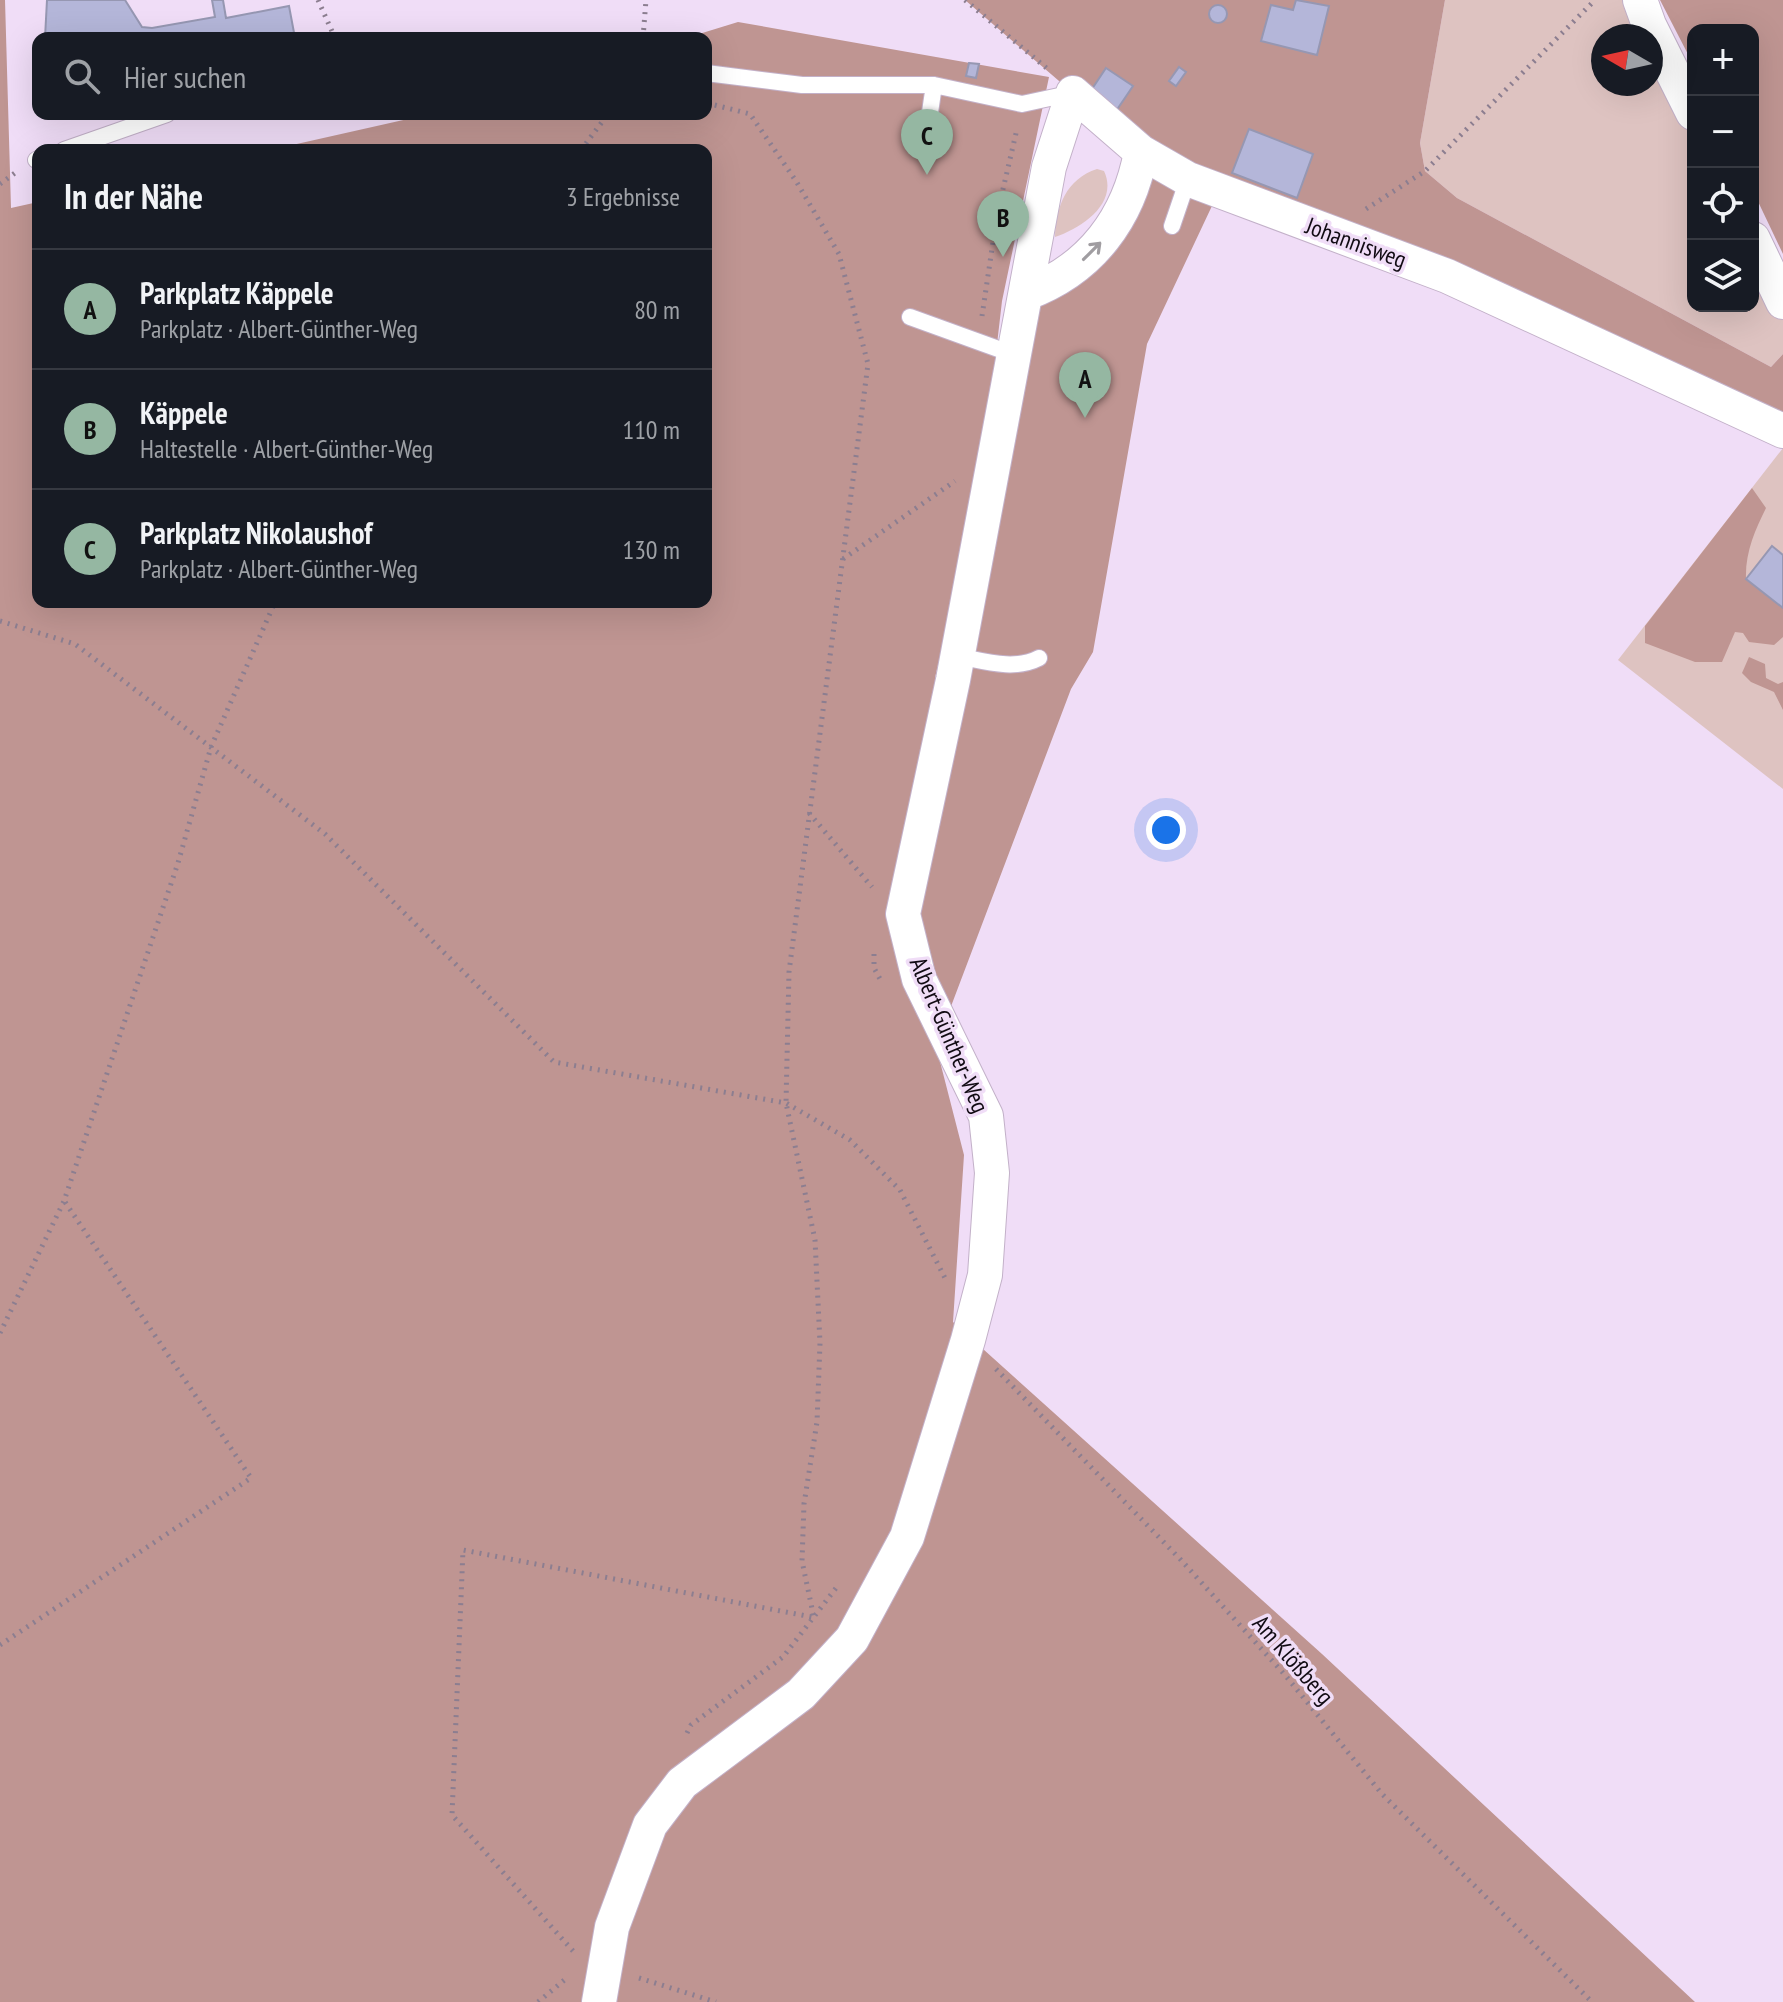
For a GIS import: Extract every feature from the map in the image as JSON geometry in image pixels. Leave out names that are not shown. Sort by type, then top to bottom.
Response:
[{"type":"street","points":[[1640,0],[1687,101]]},
{"type":"street","name":"Johannisweg","points":[[1073,93],[1141,152],[1188,179],[1447,276],[1783,431]]},
{"type":"street","name":"Albert-Günther-Weg","points":[[599,2002],[595,1966],[650,1825],[682,1783],[801,1694],[852,1639],[907,1537],[985,1275],[992,1173],[986,1116],[919,979],[903,914],[957,656],[1049,167],[1073,93]]},
{"type":"street","points":[[1027,293],[1070,271],[1097,248],[1130,196],[1141,152]]},
{"type":"street","points":[[1753,240],[1783,302]]},
{"type":"lane","points":[[712,74],[802,85],[934,85],[1022,104],[1073,93]]},
{"type":"lane","points":[[929,119],[934,85]]},
{"type":"lane","points":[[81,144],[150,120]]},
{"type":"lane","points":[[1172,226],[1188,179]]},
{"type":"lane","points":[[910,317],[1015,355]]},
{"type":"lane","points":[[957,656],[1010,665],[1029,663],[1039,658]]},
{"type":"path","points":[[318,0],[332,32]]},
{"type":"path","points":[[643,32],[646,0]]},
{"type":"path","points":[[965,0],[1073,93]]},
{"type":"path","points":[[1357,215],[1425,171],[1595,0]]},
{"type":"path","points":[[712,104],[750,114],[796,181],[839,254],[868,364],[789,972],[786,1103],[815,1240],[820,1343],[817,1422],[804,1504],[802,1561],[812,1617]]},
{"type":"path","points":[[978,342],[997,215],[1022,104]]},
{"type":"path","points":[[586,144],[604,120]]},
{"type":"path","points":[[843,559],[963,475],[960,491]]},
{"type":"path","points":[[0,1333],[64,1201],[178,863],[211,747],[272,608]]},
{"type":"path","points":[[0,621],[75,644],[325,834],[554,1062],[786,1103],[850,1140],[900,1190],[946,1281]]},
{"type":"path","points":[[809,813],[871,886]]},
{"type":"path","points":[[871,899],[874,871]]},
{"type":"path","points":[[873,940],[874,968],[881,981]]},
{"type":"path","points":[[0,1645],[251,1478],[64,1201]]},
{"type":"path","points":[[943,1296],[949,1266]]},
{"type":"path","name":"Am Klößberg","points":[[968,1340],[1181,1560],[1285,1675],[1382,1794],[1592,2002]]},
{"type":"path","points":[[716,2002],[595,1966],[452,1815],[463,1550],[812,1617],[852,1639]]},
{"type":"path","points":[[682,1739],[691,1725],[783,1657],[841,1582]]},
{"type":"path","points":[[538,2002],[595,1966]]},
{"type":"shaded area","points":[[0,0],[5,0],[11,208],[32,203],[32,608],[712,608],[712,144],[297,144],[403,120],[712,120],[712,32],[706,32],[738,22],[1049,77],[1002,301],[982,474],[935,678],[953,680],[1042,287],[1137,175],[1073,93],[965,0],[1445,0],[1420,143],[1425,171],[1457,198],[1771,367],[1783,354],[1783,431],[1219,191],[1147,344],[1093,652],[1071,689],[936,1046],[964,1155],[953,1322],[1322,1654],[1695,2002],[0,2002]]},
{"type":"shaded area","points":[[1445,0],[1640,0],[1651,24],[1591,24],[1591,96],[1663,96],[1663,49],[1687,100],[1687,312],[1759,312],[1759,252],[1783,302],[1783,354],[1771,367],[1457,198],[1425,171],[1420,143]]},
{"type":"shaded area","points":[[1660,0],[1783,0],[1783,254],[1759,204],[1759,24],[1687,24],[1687,52]]},
{"type":"shaded area","points":[[1097,169],[1104,171],[1107,183],[1102,204],[1086,221],[1055,237],[1061,205],[1070,187]]},
{"type":"shaded area","points":[[1783,448],[1783,789],[1618,660]]},
{"type":"shaded area","points":[[1752,488],[1766,508],[1749,551],[1746,579],[1783,608],[1783,637],[1774,645],[1749,642],[1743,633],[1735,632],[1722,662],[1695,662],[1645,643],[1645,626]]},
{"type":"shaded area","points":[[1749,657],[1765,664],[1766,678],[1778,684],[1783,682],[1783,710],[1774,692],[1751,682],[1742,673]]},
{"type":"building","points":[[47,0],[125,0],[142,27],[152,28],[215,17],[212,0],[223,0],[226,18],[289,6],[294,32],[45,32]]},
{"type":"building","points":[[1296,0],[1329,6],[1317,55],[1261,41],[1271,5],[1293,10]]},
{"type":"building","points":[[1218,5],[1227,14],[1218,23],[1209,14]]},
{"type":"building","points":[[969,63],[979,64],[976,78],[966,76]]},
{"type":"building","points":[[1179,67],[1186,72],[1176,86],[1169,81]]},
{"type":"building","points":[[1106,68],[1133,86],[1114,114],[1088,95]]},
{"type":"building","points":[[1249,129],[1313,154],[1297,198],[1232,173]]},
{"type":"building","points":[[1772,546],[1783,555],[1783,608],[1746,579]]},
{"type":"place","name":"Parkplatz Nikolaushof","points":[[927,175]]},
{"type":"place","name":"Käppele","points":[[1003,257]]},
{"type":"place","name":"Parkplatz Käppele","points":[[1085,418]]}]
